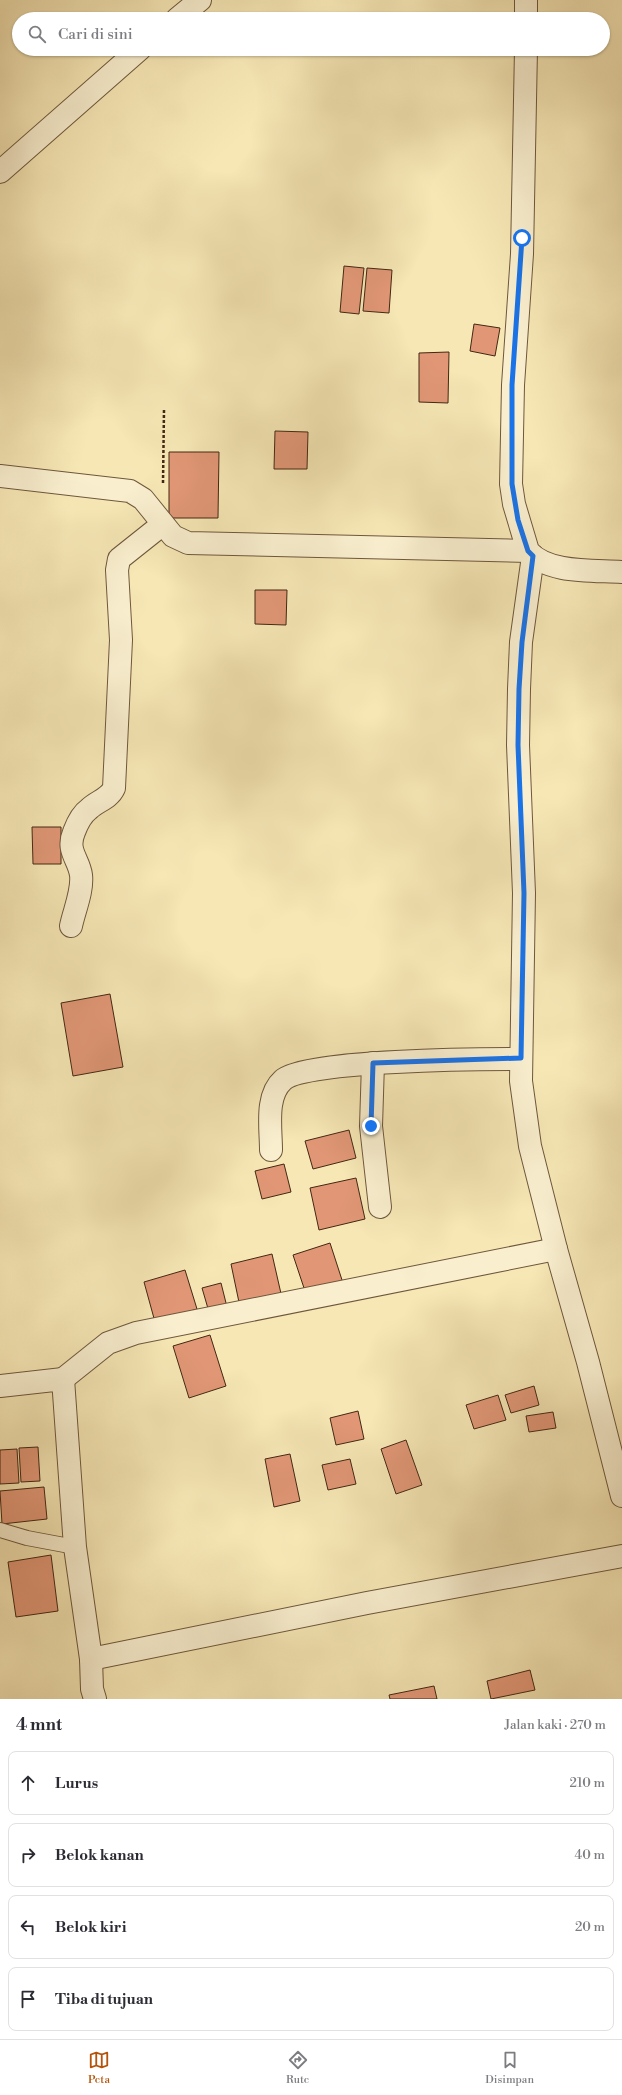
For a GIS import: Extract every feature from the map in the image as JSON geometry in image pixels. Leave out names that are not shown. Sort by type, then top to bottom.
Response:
[{"type":"street","points":[[185,12],[200,0]]},
{"type":"street","points":[[526,0],[526,12]]},
{"type":"street","points":[[0,172],[132,56]]},
{"type":"street","points":[[526,56],[522,254],[512,385],[512,484],[514,504],[531,553],[519,689],[518,745],[524,893],[520,1081],[530,1146],[622,1496]]},
{"type":"street","points":[[0,476],[130,491],[143,499],[174,536],[188,543],[531,553],[544,563],[559,567],[622,572]]},
{"type":"street","points":[[70,926],[81,886],[81,875],[71,849],[73,834],[82,817],[89,809],[111,793],[114,788],[121,640],[117,570],[119,559],[163,524]]},
{"type":"street","points":[[271,1150],[271,1099],[284,1079],[310,1070],[373,1063],[521,1058]]},
{"type":"street","points":[[373,1063],[371,1126],[380,1207]]},
{"type":"street","points":[[0,1386],[63,1379],[108,1343],[136,1333],[556,1249]]},
{"type":"street","points":[[63,1379],[75,1547],[91,1659],[92,1689],[95,1699]]},
{"type":"street","points":[[91,1659],[366,1603],[622,1556]]},
{"type":"lane","points":[[0,1530],[27,1538],[75,1547]]},
{"type":"path","points":[[163,486],[164,410]]},
{"type":"building","points":[[344,266],[364,268],[359,314],[340,312]]},
{"type":"building","points":[[367,268],[392,270],[389,313],[363,311]]},
{"type":"building","points":[[474,324],[500,328],[495,356],[470,351]]},
{"type":"building","points":[[449,352],[448,403],[419,402],[419,353]]},
{"type":"building","points":[[275,431],[308,432],[307,469],[274,469]]},
{"type":"building","points":[[169,452],[219,452],[218,518],[169,518]]},
{"type":"building","points":[[255,590],[287,590],[286,625],[255,624]]},
{"type":"building","points":[[32,827],[61,827],[61,864],[33,864]]},
{"type":"building","points":[[110,994],[123,1067],[73,1076],[61,1003]]},
{"type":"building","points":[[349,1130],[356,1158],[313,1169],[305,1141]]},
{"type":"building","points":[[284,1164],[291,1192],[262,1199],[255,1171]]},
{"type":"building","points":[[356,1178],[365,1219],[319,1230],[310,1188]]},
{"type":"building","points":[[330,1243],[343,1283],[306,1294],[293,1255]]},
{"type":"building","points":[[272,1254],[282,1298],[240,1307],[231,1264]]},
{"type":"building","points":[[185,1270],[197,1309],[155,1322],[144,1282]]},
{"type":"building","points":[[221,1283],[227,1307],[209,1312],[202,1288]]},
{"type":"building","points":[[210,1335],[226,1386],[189,1398],[173,1346]]},
{"type":"building","points":[[534,1386],[539,1405],[511,1413],[505,1395]]},
{"type":"building","points":[[498,1395],[506,1420],[474,1429],[466,1405]]},
{"type":"building","points":[[358,1411],[364,1439],[336,1445],[330,1418]]},
{"type":"building","points":[[553,1412],[556,1428],[529,1432],[526,1416]]},
{"type":"building","points":[[406,1440],[422,1485],[396,1494],[381,1449]]},
{"type":"building","points":[[38,1447],[40,1481],[21,1482],[19,1448]]},
{"type":"building","points":[[17,1449],[19,1483],[0,1484],[0,1450]]},
{"type":"building","points":[[290,1454],[300,1501],[274,1507],[265,1459]]},
{"type":"building","points":[[350,1459],[356,1484],[328,1490],[322,1465]]},
{"type":"building","points":[[44,1487],[47,1519],[2,1524],[0,1491]]},
{"type":"building","points":[[51,1555],[58,1611],[16,1617],[8,1562]]},
{"type":"building","points":[[530,1670],[535,1690],[491,1699],[487,1681]]},
{"type":"building","points":[[434,1686],[437,1699],[390,1699],[389,1695]]},
{"type":"route","points":[[371,1126],[373,1063],[521,1058],[520,1029],[524,893],[518,745],[519,689],[522,642],[533,556],[528,551],[518,520],[514,504],[512,484],[512,385],[517,331],[522,238]]}]
